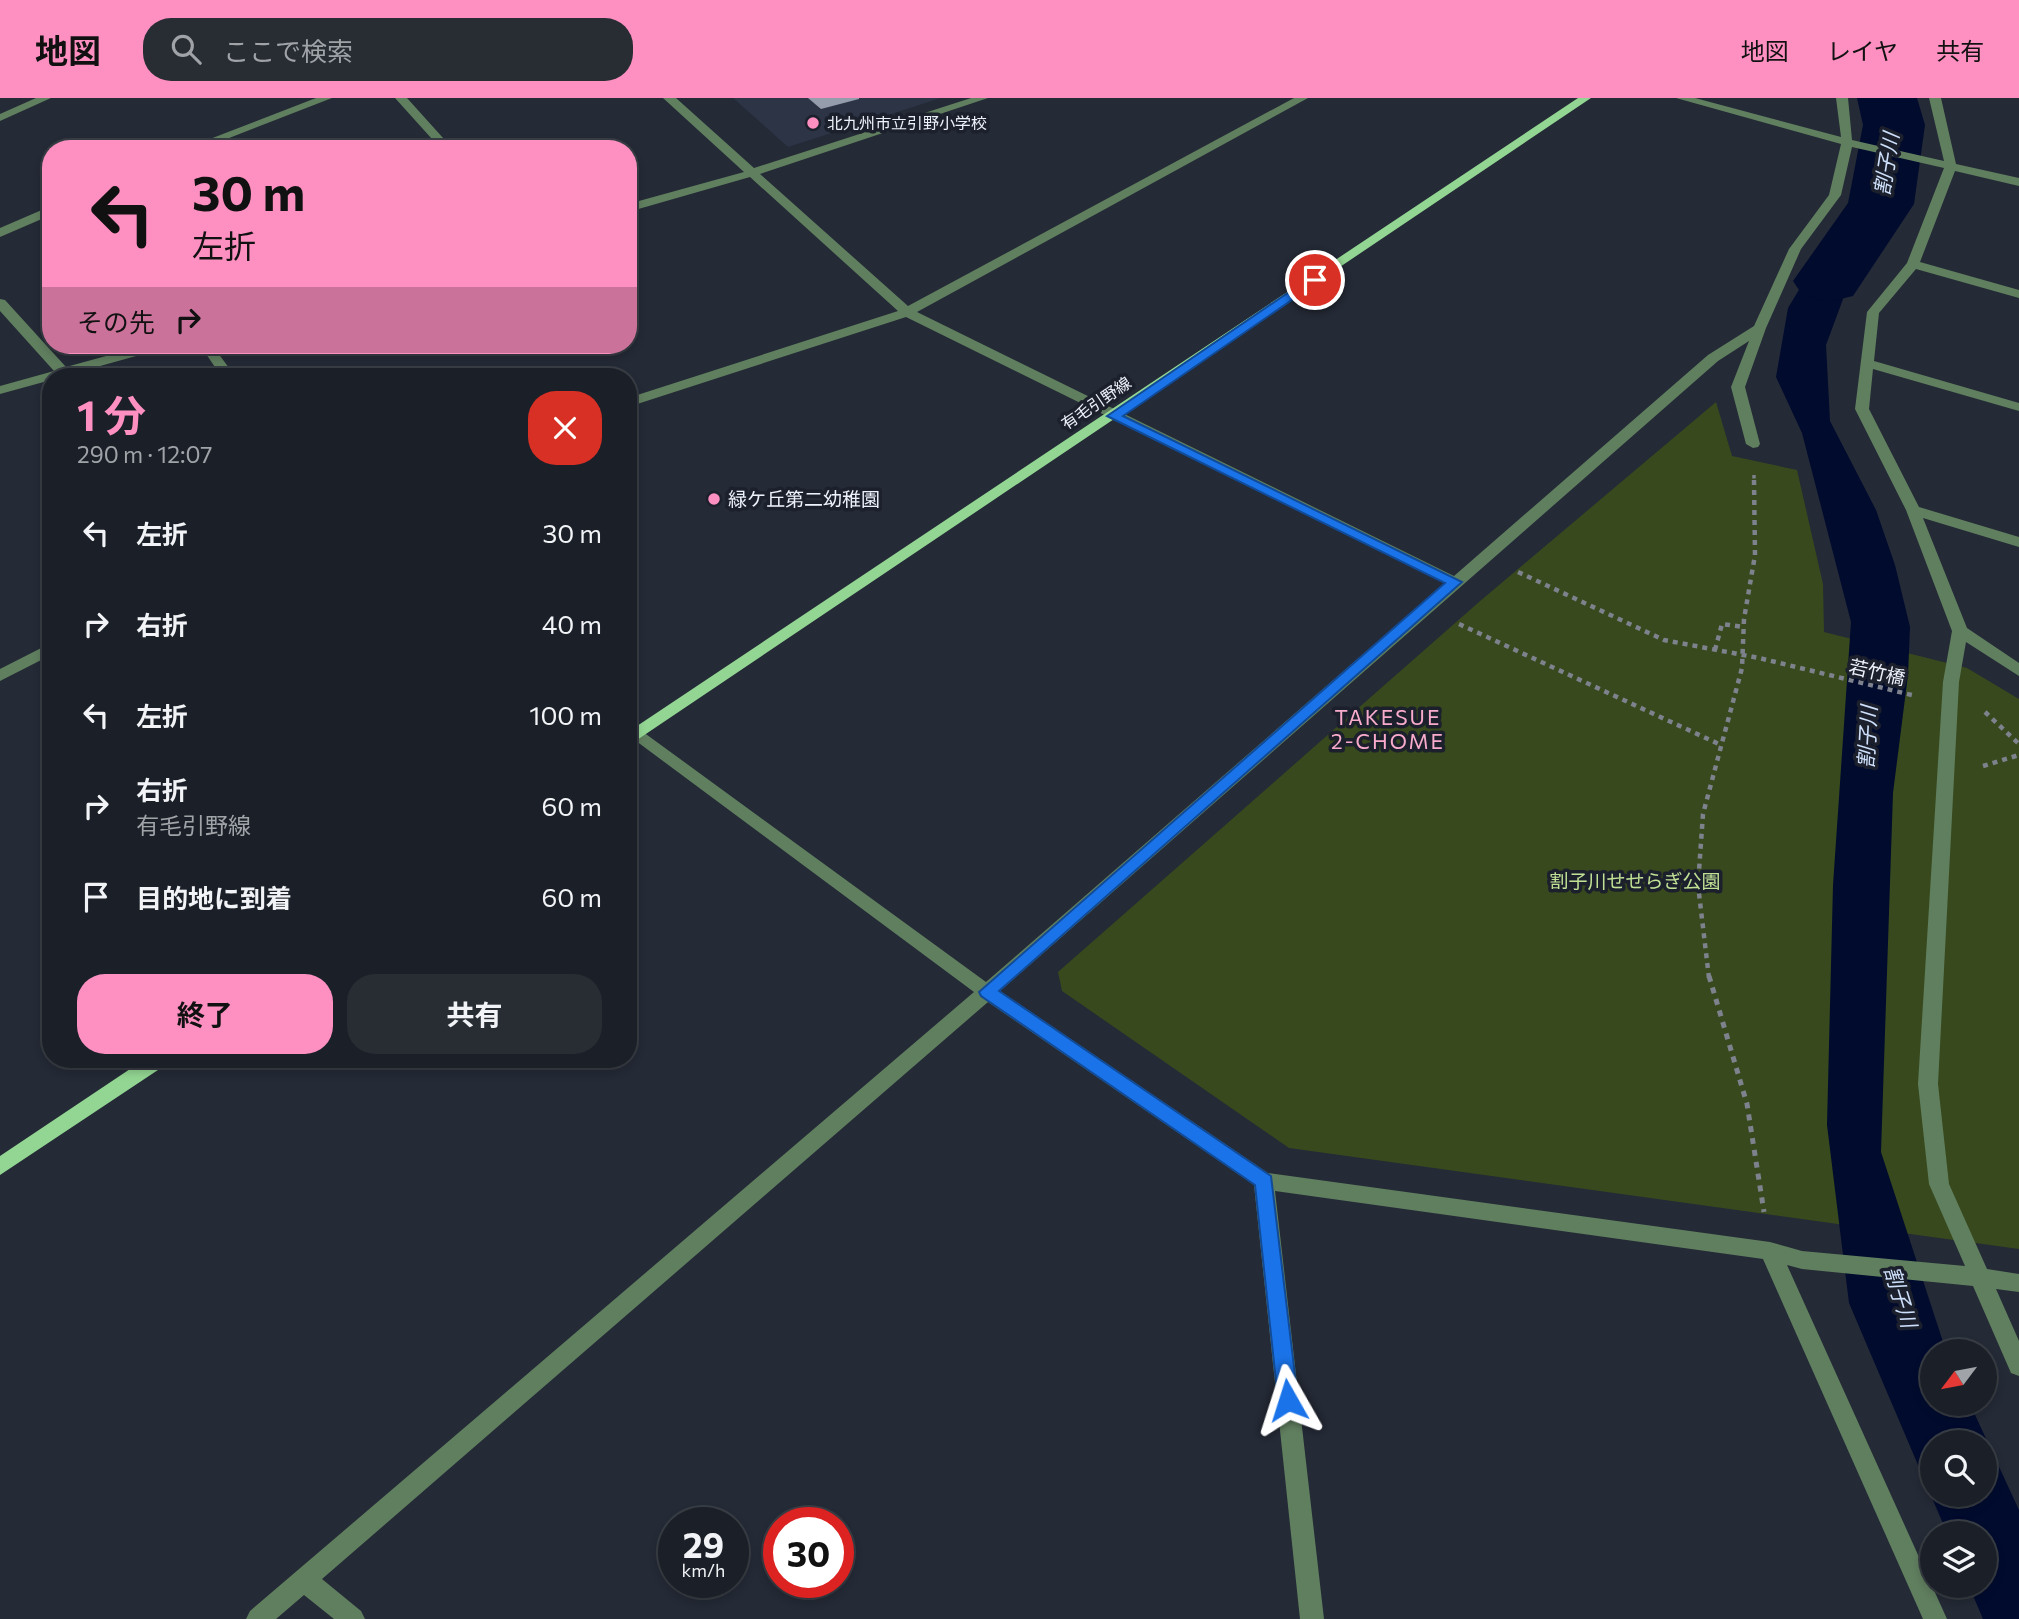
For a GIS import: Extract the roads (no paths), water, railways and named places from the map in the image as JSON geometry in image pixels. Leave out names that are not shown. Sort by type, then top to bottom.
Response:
[{"type":"main road","name":"有毛引野線","points":[[637,729],[1114,416],[1585,98]]},
{"type":"main road","points":[[0,1167],[146,1068]]},
{"type":"street","points":[[0,118],[45,98]]},
{"type":"street","points":[[214,140],[326,98]]},
{"type":"street","points":[[401,98],[439,140]]},
{"type":"street","points":[[669,98],[907,312],[1455,582]]},
{"type":"street","points":[[637,205],[752,173],[982,98]]},
{"type":"street","points":[[637,400],[907,312],[1302,98]]},
{"type":"street","points":[[1682,98],[1847,142],[2019,182]]},
{"type":"street","points":[[1753,444],[1738,387],[1760,328],[1795,249],[1835,195],[1847,142],[1842,98]]},
{"type":"street","points":[[1935,98],[1951,166],[1913,264],[1873,312],[1862,409],[1913,510],[1961,631],[1951,681],[1928,1084],[1938,1184],[1983,1279],[2019,1366]]},
{"type":"street","points":[[0,233],[42,214]]},
{"type":"street","points":[[1913,264],[2019,294]]},
{"type":"street","points":[[0,303],[42,349]]},
{"type":"street","points":[[258,1619],[987,992],[1713,358],[1760,328]]},
{"type":"street","points":[[47,354],[59,368]]},
{"type":"street","points":[[77,368],[128,354]]},
{"type":"street","points":[[1868,363],[2019,407]]},
{"type":"street","points":[[0,390],[42,378]]},
{"type":"street","points":[[1913,510],[2019,542]]},
{"type":"street","points":[[1961,631],[2019,671]]},
{"type":"street","points":[[0,676],[42,653]]},
{"type":"street","points":[[637,737],[987,992],[1264,1181],[1770,1251],[1802,1260],[1949,1273],[2019,1283]]},
{"type":"street","points":[[1264,1181],[1312,1619]]},
{"type":"street","points":[[1770,1251],[1935,1619]]},
{"type":"street","points":[[304,1580],[352,1619]]},
{"type":"water","points":[[1863,158],[1911,172],[1896,220],[1846,291],[1826,345],[1830,421],[1876,510],[1895,565],[1910,627],[1908,675],[1893,793],[1881,1152],[1942,1339],[1920,1339],[1920,1416],[1976,1416],[1982,1430],[1920,1430],[1920,1470],[1849,1303],[1827,1125],[1833,885],[1851,622],[1802,433],[1776,377],[1788,308],[1856,196]]},
{"type":"water","points":[[1997,1462],[2019,1510],[2019,1619],[1983,1619],[1974,1598],[1997,1598],[1997,1521],[1942,1521],[1936,1507],[1997,1507]]},
{"type":"waterway","name":"割子川","points":[[1828,281],[1881,204],[1894,125],[1887,98]]},
{"type":"place","name":"北九州市立引野小学校","points":[[813,123]]},
{"type":"place","name":"緑ケ丘第二幼稚園","points":[[714,499]]},
{"type":"district","name":"TAKESUE 2-CHOME","points":[[1388,730]]},
{"type":"park label","name":"割子川せせらぎ公園","points":[[1635,881]]}]
